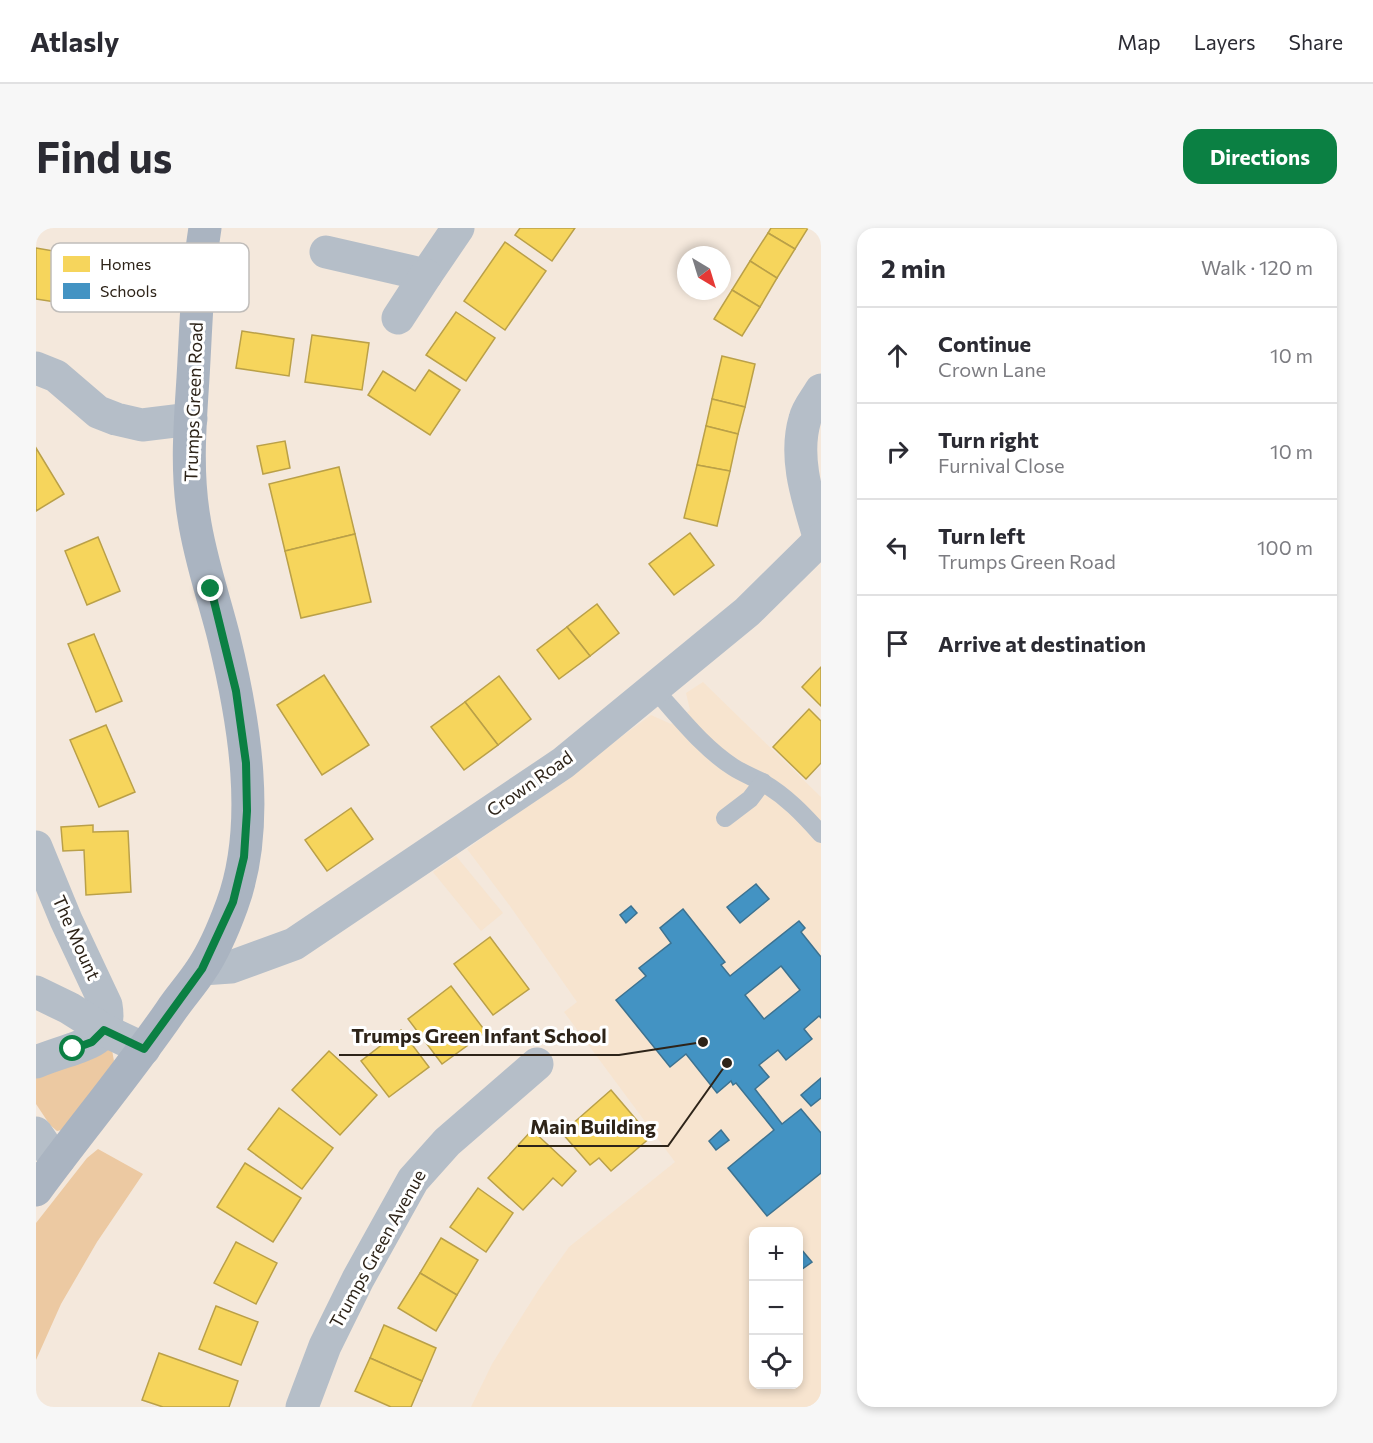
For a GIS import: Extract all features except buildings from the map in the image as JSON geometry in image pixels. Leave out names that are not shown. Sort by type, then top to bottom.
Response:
[{"type":"street","name":"Trumps Green Road","points":[[203,243],[205,228]]},
{"type":"street","points":[[398,318],[458,228]]},
{"type":"street","points":[[326,252],[426,275]]},
{"type":"street","name":"Trumps Green Road","points":[[36,1190],[202,969],[233,902],[244,857],[246,775],[236,691],[201,560],[193,516],[189,466],[197,312]]},
{"type":"street","points":[[36,368],[56,376],[98,412],[116,419],[142,425],[191,419]]},
{"type":"street","name":"Crown Road","points":[[202,969],[231,967],[294,944],[351,907],[563,763],[747,612],[821,539],[806,490],[801,450],[805,418],[821,390]]},
{"type":"street","name":"The Mount","points":[[36,847],[66,920],[106,1005],[108,1018],[104,1030]]},
{"type":"street","points":[[36,992],[69,1008],[104,1030],[144,1049]]},
{"type":"street","points":[[36,1062],[92,1042],[104,1030]]},
{"type":"street","name":"Trumps Green Avenue","points":[[302,1407],[325,1346],[358,1279],[413,1180],[447,1142],[537,1064]]},
{"type":"street","points":[[36,1133],[45,1146],[59,1159]]},
{"type":"lane","points":[[654,689],[710,749],[734,768],[763,782],[795,804],[821,834]]},
{"type":"lane","points":[[725,818],[750,799],[763,782]]},
{"type":"shaded area","points":[[703,682],[821,797],[821,1407],[471,1407],[492,1364],[539,1289],[569,1247],[675,1162],[564,1012],[577,1002],[467,849],[651,715],[671,724],[690,710],[686,693]]},
{"type":"shaded area","points":[[456,856],[503,913],[481,931],[433,872]]},
{"type":"shaded area","points":[[93,1048],[112,1050],[114,1061],[62,1130],[57,1131],[50,1125],[36,1104],[36,1070]]},
{"type":"shaded area","points":[[98,1149],[143,1174],[97,1242],[61,1304],[36,1360],[36,1223],[87,1158]]},
{"type":"place","name":"Trumps Green Infant School","points":[[703,1042]]},
{"type":"place","name":"Main Building","points":[[727,1063]]},
{"type":"route","points":[[73,1049],[92,1042],[104,1030],[144,1049],[202,969],[233,902],[244,857],[247,811],[246,763],[236,691],[211,589]]}]
